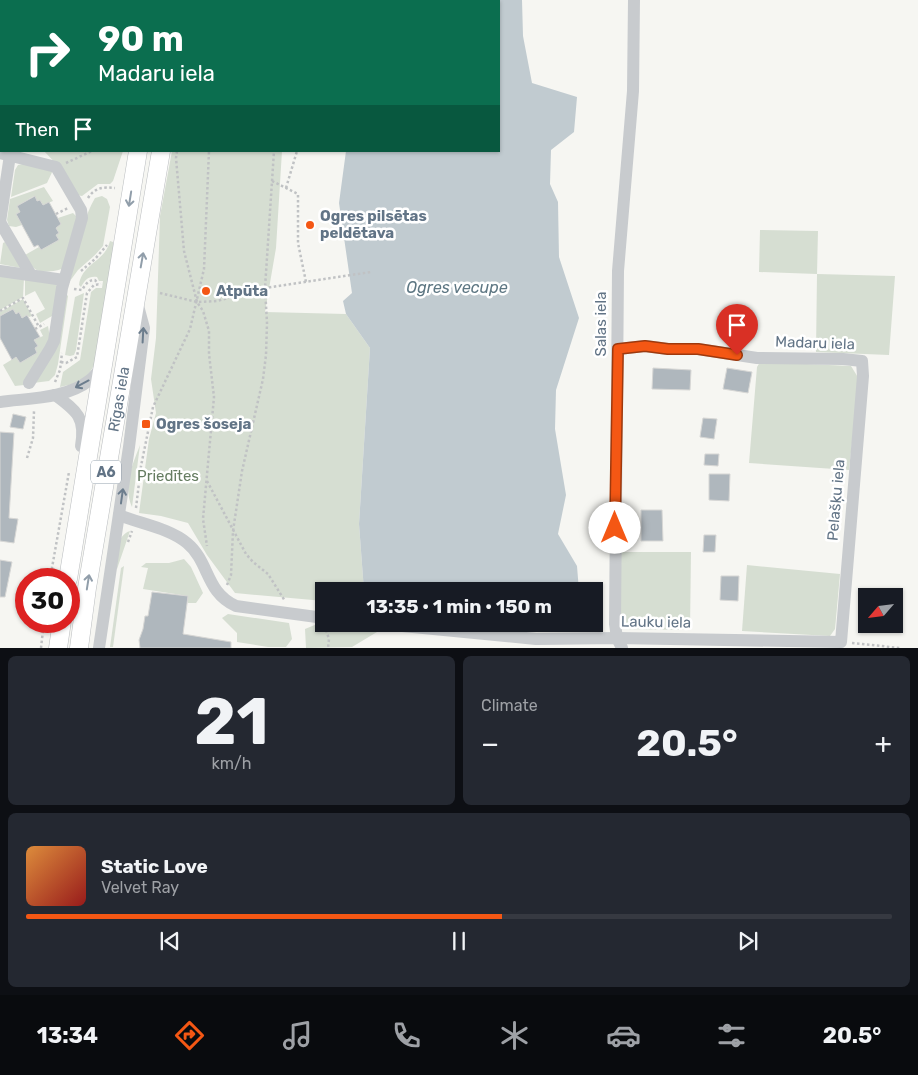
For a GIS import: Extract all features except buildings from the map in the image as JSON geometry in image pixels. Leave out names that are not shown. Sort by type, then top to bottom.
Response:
[{"type":"highway","name":"Rīgas iela","points":[[70,568],[138,152]]},
{"type":"highway","name":"Rīgas iela","points":[[79,648],[87,588],[161,152]]},
{"type":"highway","points":[[58,648],[60,633]]},
{"type":"street","name":"Salas iela","points":[[619,643],[614,624],[618,271],[634,91],[634,0]]},
{"type":"street","points":[[29,383],[54,341],[70,284],[82,218],[81,210],[56,167],[5,154],[0,222],[31,275]]},
{"type":"street","points":[[81,210],[88,198]]},
{"type":"street","points":[[0,270],[70,284]]},
{"type":"street","points":[[99,648],[144,328],[136,297]]},
{"type":"street","name":"Madaru iela","points":[[618,349],[645,346],[668,349],[698,349],[757,358],[862,361]]},
{"type":"street","name":"Pelašķu iela","points":[[841,642],[863,376],[862,361]]},
{"type":"street","points":[[0,402],[55,389],[77,387],[90,380],[103,365]]},
{"type":"street","points":[[55,389],[79,415],[84,430],[76,476],[81,494]]},
{"type":"street","points":[[119,516],[173,534],[188,544],[200,558],[210,582],[225,601],[236,606],[315,618]]},
{"type":"street","name":"Lauku iela","points":[[464,632],[536,639],[619,643],[841,642]]},
{"type":"path","points":[[56,167],[90,152]]},
{"type":"path","points":[[177,152],[184,251],[197,302],[203,312],[209,331],[209,354],[214,397],[203,519],[207,548],[200,558]]},
{"type":"path","points":[[134,521],[141,466],[154,407],[190,329],[204,269],[209,152]]},
{"type":"path","points":[[219,594],[225,589],[231,575],[233,531],[242,471],[266,355],[268,323],[265,288],[274,152]]},
{"type":"path","points":[[286,188],[297,152]]},
{"type":"path","points":[[272,181],[298,194],[298,243],[306,282]]},
{"type":"path","points":[[88,198],[97,189],[115,188]]},
{"type":"path","points":[[80,272],[102,252],[107,245],[108,239]]},
{"type":"path","points":[[160,293],[197,302],[217,301],[265,288],[371,272]]},
{"type":"path","points":[[70,284],[82,290],[92,280],[95,280],[98,284]]},
{"type":"path","points":[[61,362],[66,363],[77,357],[87,293],[94,285],[102,284]]},
{"type":"path","points":[[0,311],[23,298],[39,327]]},
{"type":"path","points":[[55,389],[64,344]]},
{"type":"path","points":[[27,458],[33,438],[34,407]]},
{"type":"path","points":[[52,568],[70,465]]},
{"type":"path","points":[[207,480],[246,554],[268,574],[295,614]]},
{"type":"path","points":[[327,632],[329,639],[328,648]]},
{"type":"path","points":[[41,648],[43,633]]},
{"type":"path","points":[[841,642],[900,648]]},
{"type":"green space","points":[[45,152],[123,152],[113,181],[110,184],[98,184],[82,196],[76,195],[62,170]]},
{"type":"green space","name":"Priedītes","points":[[172,152],[282,152],[276,248],[265,312],[346,314],[370,348],[359,524],[363,582],[315,582],[315,600],[235,593],[207,555],[188,523],[139,513],[149,439],[156,413],[151,379],[156,338],[160,216]]},
{"type":"green space","points":[[18,165],[54,168],[47,183],[11,197],[15,170]]},
{"type":"green space","points":[[44,187],[53,201],[43,205],[34,196],[17,206],[20,212],[16,214],[22,225],[16,227],[9,226],[7,220],[10,199]]},
{"type":"green space","points":[[102,196],[107,199],[110,207],[103,246],[78,270],[70,281],[86,217],[95,198]]},
{"type":"green space","points":[[73,213],[78,218],[64,268],[54,271],[38,271],[25,255],[39,247],[41,250],[59,240],[56,235],[59,233],[56,228],[61,224],[58,218]]},
{"type":"green space","points":[[760,230],[818,231],[817,274],[759,272]]},
{"type":"green space","points":[[110,241],[113,242],[115,252],[98,360],[85,379],[60,387],[63,372],[80,360],[91,292],[96,288],[102,288],[103,281],[99,281],[97,277],[87,279],[81,287],[79,285],[81,278],[84,272],[103,254]]},
{"type":"green space","points":[[5,242],[21,268],[0,264],[3,243]]},
{"type":"green space","points":[[817,274],[895,276],[889,355],[816,352]]},
{"type":"green space","points":[[0,275],[24,278],[23,297],[0,310]]},
{"type":"green space","points":[[25,278],[56,284],[58,288],[52,316],[40,323],[36,314],[45,309],[35,291],[25,296]]},
{"type":"green space","points":[[84,293],[76,350],[74,355],[65,355],[75,297]]},
{"type":"green space","points":[[66,294],[68,296],[55,375],[49,381],[33,383]]},
{"type":"green space","points":[[23,299],[32,316],[29,317],[27,315],[22,318],[13,309],[0,316],[0,312]]},
{"type":"green space","points":[[48,326],[50,338],[24,385],[15,386],[3,365],[16,357],[20,363],[37,353],[35,348],[37,346],[34,340],[43,336],[40,330]]},
{"type":"green space","points":[[760,362],[851,366],[859,379],[849,470],[749,463],[757,367]]},
{"type":"green space","points":[[140,445],[132,507],[129,499],[128,483]]},
{"type":"green space","points":[[130,531],[117,569],[120,542],[125,533]]},
{"type":"green space","points":[[621,552],[691,552],[690,630],[621,629]]},
{"type":"green space","points":[[184,559],[191,567],[203,593],[196,603],[188,603],[188,596],[143,589],[148,568],[141,567],[146,563],[169,563]]},
{"type":"green space","points":[[747,565],[840,574],[835,629],[830,636],[742,631]]},
{"type":"green space","points":[[124,566],[113,647],[110,647],[121,568]]},
{"type":"green space","points":[[228,614],[289,623],[292,639],[286,647],[268,647],[237,642],[237,633],[222,618]]},
{"type":"green space","points":[[315,625],[315,632],[377,632],[352,647],[306,648],[305,629]]},
{"type":"water","name":"Ogres vecupe","points":[[500,0],[522,0],[523,36],[532,83],[577,97],[574,132],[551,150],[550,184],[558,202],[559,257],[579,318],[556,390],[555,429],[566,495],[558,534],[577,566],[578,582],[363,582],[359,524],[370,348],[346,314],[343,301],[352,293],[339,203],[346,152],[500,152]]},
{"type":"place","name":"Ogres pilsētas peldētava","points":[[310,225]]},
{"type":"place","name":"Atpūta","points":[[206,291]]},
{"type":"place","name":"Ogres šoseja","points":[[146,424]]},
{"type":"route","points":[[615,528],[618,349],[645,346],[668,349],[698,349],[737,355]]}]
